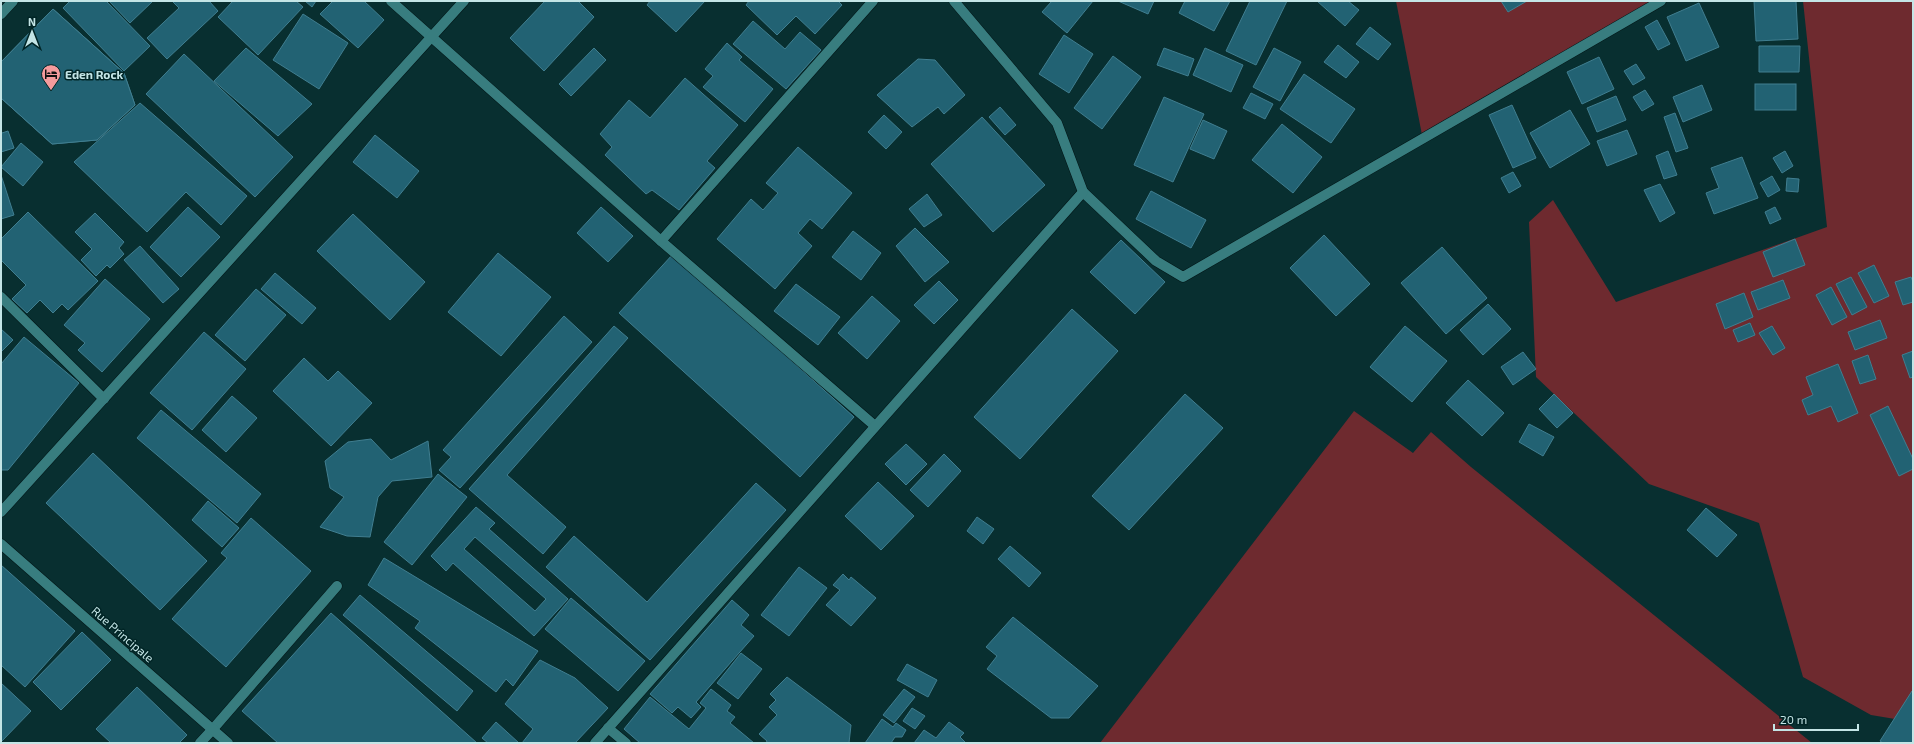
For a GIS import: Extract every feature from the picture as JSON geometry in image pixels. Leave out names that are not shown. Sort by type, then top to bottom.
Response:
[{"type":"street","points":[[1,14],[13,1]]},
{"type":"street","points":[[391,1],[660,241],[876,426]]},
{"type":"street","points":[[1,512],[464,1]]},
{"type":"street","points":[[660,241],[873,1]]},
{"type":"street","points":[[954,1],[1057,123],[1082,192],[1156,261],[1183,277],[1661,1]]},
{"type":"street","points":[[595,743],[1082,192]]},
{"type":"street","points":[[1,297],[104,399]]},
{"type":"street","name":"Rue Principale","points":[[1,544],[228,743]]},
{"type":"street","points":[[200,743],[337,586]]},
{"type":"street","points":[[608,728],[626,743]]},
{"type":"shaded area","points":[[1396,1],[1662,1],[1423,140]]},
{"type":"shaded area","points":[[1803,1],[1913,1],[1913,722],[1871,715],[1803,677],[1759,523],[1649,484],[1536,377],[1529,222],[1553,200],[1616,302],[1827,227]]},
{"type":"shaded area","points":[[1354,411],[1413,453],[1431,432],[1471,467],[1812,743],[1100,743]]},
{"type":"building","points":[[70,1],[106,1],[150,46],[124,71],[63,8]]},
{"type":"building","points":[[109,1],[153,1],[130,23]]},
{"type":"building","points":[[172,1],[209,1],[218,11],[167,59],[147,38],[179,8]]},
{"type":"building","points":[[233,1],[296,1],[303,7],[258,55],[218,17]]},
{"type":"building","points":[[305,1],[316,1],[312,7]]},
{"type":"building","points":[[333,1],[364,1],[384,20],[358,48],[320,14]]},
{"type":"building","points":[[545,1],[578,1],[594,17],[544,71],[510,38]]},
{"type":"building","points":[[650,1],[705,1],[676,32],[647,5]]},
{"type":"building","points":[[749,1],[838,1],[842,5],[815,34],[796,16],[777,35],[746,5]]},
{"type":"building","points":[[1052,1],[1093,1],[1067,33],[1042,12]]},
{"type":"building","points":[[1118,1],[1154,1],[1148,14]]},
{"type":"building","points":[[1185,1],[1230,1],[1214,31],[1179,13]]},
{"type":"building","points":[[1250,1],[1287,1],[1256,65],[1226,51]]},
{"type":"building","points":[[1317,1],[1348,1],[1359,10],[1345,26]]},
{"type":"building","points":[[1501,1],[1527,1],[1508,12]]},
{"type":"building","points":[[1754,1],[1796,1],[1798,39],[1756,41]]},
{"type":"building","points":[[1699,3],[1719,47],[1686,61],[1667,17]]},
{"type":"building","points":[[53,9],[124,73],[135,105],[97,140],[52,144],[1,98],[1,62]],"holes":[[[46,60],[89,97],[99,85],[101,105],[86,122],[70,123],[25,84]]]},
{"type":"building","points":[[53,9],[124,73],[135,105],[97,140],[52,144],[1,98],[1,62]]},
{"type":"building","points":[[303,14],[348,43],[319,89],[273,60]]},
{"type":"building","points":[[1657,20],[1670,44],[1658,50],[1645,27]]},
{"type":"building","points":[[753,21],[785,49],[800,32],[821,50],[786,89],[733,44]]},
{"type":"building","points":[[1370,27],[1391,44],[1378,60],[1356,44]]},
{"type":"building","points":[[1064,35],[1093,54],[1069,93],[1039,74]]},
{"type":"building","points":[[727,43],[742,57],[739,60],[773,89],[745,122],[703,87],[713,76],[705,69]]},
{"type":"building","points":[[1338,45],[1359,62],[1346,78],[1324,62]]},
{"type":"building","points":[[1759,46],[1800,46],[1799,72],[1759,72]]},
{"type":"building","points":[[246,48],[312,104],[278,136],[214,81]]},
{"type":"building","points":[[594,48],[606,60],[571,96],[559,84]]},
{"type":"building","points":[[1164,48],[1194,59],[1188,76],[1157,65]]},
{"type":"building","points":[[1205,48],[1243,65],[1231,92],[1193,75]]},
{"type":"building","points":[[1274,48],[1301,62],[1280,101],[1253,87]]},
{"type":"building","points":[[184,54],[293,157],[255,197],[146,94]]},
{"type":"building","points":[[1113,56],[1141,77],[1102,129],[1074,108]]},
{"type":"building","points":[[1599,57],[1614,89],[1582,104],[1567,72]]},
{"type":"building","points":[[918,59],[935,60],[965,95],[944,114],[938,107],[912,127],[877,95]]},
{"type":"building","points":[[1636,64],[1645,78],[1633,85],[1624,71]]},
{"type":"building","points":[[1304,74],[1355,109],[1331,143],[1280,109]]},
{"type":"building","points":[[685,78],[738,125],[707,161],[715,168],[679,210],[652,190],[646,194],[605,155],[612,147],[600,134],[629,100],[650,118]]},
{"type":"building","points":[[1755,84],[1796,84],[1796,110],[1755,110]]},
{"type":"building","points":[[1702,85],[1712,110],[1683,122],[1673,97]]},
{"type":"building","points":[[1645,90],[1654,104],[1642,111],[1633,97]]},
{"type":"building","points":[[1251,93],[1273,104],[1265,119],[1243,108]]},
{"type":"building","points":[[1616,96],[1626,120],[1597,132],[1587,108]]},
{"type":"building","points":[[1164,97],[1204,114],[1173,182],[1134,165]]},
{"type":"building","points":[[140,103],[247,196],[221,225],[186,192],[147,232],[74,162]]},
{"type":"building","points":[[1512,105],[1536,158],[1513,168],[1489,115]]},
{"type":"building","points":[[1000,107],[1016,125],[1005,135],[989,117]]},
{"type":"building","points":[[1570,110],[1590,144],[1550,168],[1530,133]]},
{"type":"building","points":[[1675,113],[1688,148],[1676,152],[1664,117]]},
{"type":"building","points":[[884,115],[902,132],[886,149],[868,132]]},
{"type":"building","points":[[982,117],[1045,185],[993,232],[931,164]]},
{"type":"building","points":[[1203,120],[1227,131],[1214,159],[1190,149]]},
{"type":"building","points":[[1282,124],[1322,157],[1293,193],[1252,160]]},
{"type":"building","points":[[1627,130],[1637,154],[1607,166],[1597,141]]},
{"type":"building","points":[[1,131],[2,133],[8,131],[14,148],[1,152]]},
{"type":"building","points":[[375,135],[419,171],[397,198],[353,162]]},
{"type":"building","points":[[21,143],[43,162],[23,186],[1,167]]},
{"type":"building","points":[[798,147],[852,193],[822,229],[810,219],[798,233],[812,246],[775,289],[717,239],[751,199],[763,210],[778,193],[766,183]]},
{"type":"building","points":[[1668,151],[1677,175],[1664,179],[1656,156]]},
{"type":"building","points":[[1785,151],[1793,166],[1782,173],[1773,158]]},
{"type":"building","points":[[1742,157],[1758,198],[1714,214],[1706,193],[1719,188],[1711,168]]},
{"type":"building","points":[[1513,172],[1521,186],[1509,193],[1501,178]]},
{"type":"building","points":[[1,175],[14,215],[1,219]]},
{"type":"building","points":[[1772,176],[1780,190],[1768,197],[1760,183]]},
{"type":"building","points":[[1787,178],[1799,179],[1798,192],[1786,191]]},
{"type":"building","points":[[1660,184],[1675,213],[1660,222],[1644,190]]},
{"type":"building","points":[[1151,191],[1206,220],[1191,248],[1136,219]]},
{"type":"building","points":[[927,194],[942,215],[924,227],[909,209]]},
{"type":"building","points":[[188,207],[220,237],[181,277],[150,247]]},
{"type":"building","points":[[601,207],[633,236],[608,262],[577,233]]},
{"type":"building","points":[[1775,207],[1781,219],[1770,224],[1765,212]]},
{"type":"building","points":[[28,212],[98,281],[68,310],[62,304],[53,313],[40,300],[27,313],[12,299],[26,285],[1,260],[1,239]]},
{"type":"building","points":[[95,213],[124,242],[119,248],[124,254],[110,268],[107,265],[96,276],[81,260],[92,249],[75,232]]},
{"type":"building","points":[[353,214],[425,282],[390,320],[317,251]]},
{"type":"building","points":[[915,228],[949,262],[925,282],[896,246]]},
{"type":"building","points":[[853,231],[881,253],[861,280],[832,257]]},
{"type":"building","points":[[1324,235],[1370,284],[1336,316],[1290,268]]},
{"type":"building","points":[[1795,239],[1805,265],[1773,277],[1763,252]]},
{"type":"building","points":[[1121,240],[1165,282],[1135,314],[1090,272]]},
{"type":"building","points":[[140,246],[179,289],[163,303],[124,260]]},
{"type":"building","points":[[1442,247],[1487,298],[1446,334],[1401,283]]},
{"type":"building","points":[[498,253],[551,297],[501,356],[448,312]]},
{"type":"building","points":[[673,254],[854,417],[800,477],[619,313]]},
{"type":"building","points":[[1874,265],[1889,296],[1874,303],[1858,273]]},
{"type":"building","points":[[275,273],[316,308],[302,324],[261,289]]},
{"type":"building","points":[[1851,277],[1867,307],[1852,315],[1836,284]]},
{"type":"building","points":[[1911,277],[1913,282],[1913,302],[1903,305],[1895,282]]},
{"type":"building","points":[[105,279],[150,319],[102,372],[78,350],[85,343],[64,325]]},
{"type":"building","points":[[1783,280],[1790,298],[1758,310],[1751,292]]},
{"type":"building","points":[[939,281],[958,300],[934,324],[914,305]]},
{"type":"building","points":[[796,284],[840,317],[818,345],[774,311]]},
{"type":"building","points":[[1831,287],[1847,317],[1832,325],[1816,295]]},
{"type":"building","points":[[256,289],[286,315],[245,361],[215,335]]},
{"type":"building","points":[[1744,293],[1753,317],[1725,329],[1716,304]]},
{"type":"building","points":[[872,296],[900,321],[867,359],[838,333]]},
{"type":"building","points":[[1488,304],[1511,329],[1483,355],[1460,330]]},
{"type":"building","points":[[1072,309],[1118,351],[1020,459],[974,417]]},
{"type":"building","points":[[564,316],[592,342],[460,488],[439,470],[451,457],[443,450]]},
{"type":"building","points":[[1880,320],[1887,338],[1855,350],[1848,332]]},
{"type":"building","points":[[1750,323],[1755,335],[1738,342],[1733,330]]},
{"type":"building","points":[[614,326],[628,338],[507,475],[566,527],[543,554],[469,489]]},
{"type":"building","points":[[1405,326],[1447,361],[1412,402],[1370,367]]},
{"type":"building","points":[[1772,326],[1785,348],[1773,355],[1759,333]]},
{"type":"building","points":[[1,329],[13,340],[1,352]]},
{"type":"building","points":[[204,332],[246,369],[192,430],[150,393]]},
{"type":"building","points":[[24,337],[79,383],[8,470],[1,470],[1,364]]},
{"type":"building","points":[[1913,351],[1913,377],[1910,378],[1902,355]]},
{"type":"building","points":[[1523,352],[1536,369],[1513,385],[1501,367]]},
{"type":"building","points":[[1868,355],[1876,379],[1860,384],[1852,361]]},
{"type":"building","points":[[304,358],[328,381],[338,371],[372,403],[331,446],[273,391]]},
{"type":"building","points":[[1838,364],[1858,413],[1838,422],[1831,406],[1808,415],[1802,400],[1813,395],[1806,377]]},
{"type":"building","points":[[1468,380],[1504,413],[1482,436],[1446,403]]},
{"type":"building","points":[[1185,394],[1223,428],[1129,530],[1092,496]]},
{"type":"building","points":[[1554,394],[1573,413],[1557,428],[1539,409]]},
{"type":"building","points":[[232,396],[257,418],[226,452],[202,430]]},
{"type":"building","points":[[1888,406],[1913,459],[1913,469],[1899,476],[1870,415]]},
{"type":"building","points":[[161,410],[261,494],[237,523],[137,438]]},
{"type":"building","points":[[1529,424],[1554,437],[1543,456],[1519,442]]},
{"type":"building","points":[[371,439],[391,460],[428,441],[432,477],[392,481],[378,497],[370,537],[347,536],[320,527],[344,497],[330,488],[325,461],[348,442]]},
{"type":"building","points":[[906,444],[927,464],[906,485],[885,464]]},
{"type":"building","points":[[93,453],[207,561],[160,610],[46,503]]},
{"type":"building","points":[[944,454],[961,471],[928,507],[910,490]]},
{"type":"building","points":[[438,474],[467,497],[412,565],[384,542]]},
{"type":"building","points":[[878,482],[914,516],[881,550],[845,516]]},
{"type":"building","points":[[756,483],[786,510],[650,660],[546,567],[574,536],[647,602]]},
{"type":"building","points":[[208,501],[239,528],[222,547],[192,520]]},
{"type":"building","points":[[476,507],[495,523],[489,529],[568,599],[534,636],[453,563],[446,571],[431,556]],"holes":[[[475,537],[546,599],[535,611],[464,549]]]},
{"type":"building","points":[[1706,508],[1737,535],[1717,557],[1687,530]]},
{"type":"building","points":[[977,517],[994,529],[983,544],[967,531]]},
{"type":"building","points":[[251,518],[311,571],[226,667],[172,619],[227,558],[221,553]]},
{"type":"building","points":[[1010,546],[1041,573],[1029,587],[998,559]]},
{"type":"building","points":[[384,558],[538,651],[513,686],[506,679],[496,692],[415,628],[420,621],[368,585]]},
{"type":"building","points":[[1,565],[75,631],[25,687],[1,665]]},
{"type":"building","points":[[799,567],[827,588],[789,636],[761,615]]},
{"type":"building","points":[[843,574],[849,580],[851,577],[876,598],[851,626],[826,605],[840,590],[833,585]]},
{"type":"building","points":[[360,595],[473,691],[457,711],[343,615]]},
{"type":"building","points":[[571,598],[645,661],[618,691],[545,629]]},
{"type":"building","points":[[732,600],[749,615],[741,625],[754,636],[696,702],[701,707],[691,718],[678,707],[672,713],[650,694]]},
{"type":"building","points":[[331,613],[477,743],[278,743],[242,711]]},
{"type":"building","points":[[1013,617],[1098,686],[1069,718],[1051,718],[987,669],[997,656],[986,647]]},
{"type":"building","points":[[82,632],[111,660],[61,710],[33,682]]},
{"type":"building","points":[[741,653],[762,669],[738,699],[717,683]]},
{"type":"building","points":[[540,660],[575,678],[608,708],[575,743],[522,743],[533,729],[505,704]]},
{"type":"building","points":[[907,664],[937,680],[928,697],[897,680]]},
{"type":"building","points":[[787,677],[851,725],[849,743],[766,743],[767,741],[759,734],[777,715],[769,707],[776,700],[770,694]]},
{"type":"building","points":[[1,683],[31,711],[1,742]]},
{"type":"building","points":[[137,687],[187,735],[179,743],[111,743],[96,729]]},
{"type":"building","points":[[711,689],[731,705],[727,711],[735,717],[730,723],[754,743],[640,743],[624,729],[650,697],[689,729],[706,708],[700,703]]},
{"type":"building","points":[[904,689],[915,697],[894,723],[883,715]]},
{"type":"building","points":[[1912,691],[1913,743],[1883,743],[1880,741]]},
{"type":"building","points":[[912,708],[925,716],[915,729],[903,721]]},
{"type":"building","points":[[882,719],[893,727],[896,723],[906,730],[902,737],[895,737],[891,743],[865,743]]},
{"type":"building","points":[[496,722],[519,743],[488,743],[482,738]]},
{"type":"building","points":[[949,722],[964,733],[960,737],[966,743],[914,743],[924,730],[936,738]]},
{"type":"place","name":"Eden Rock","points":[[51,91]]}]
